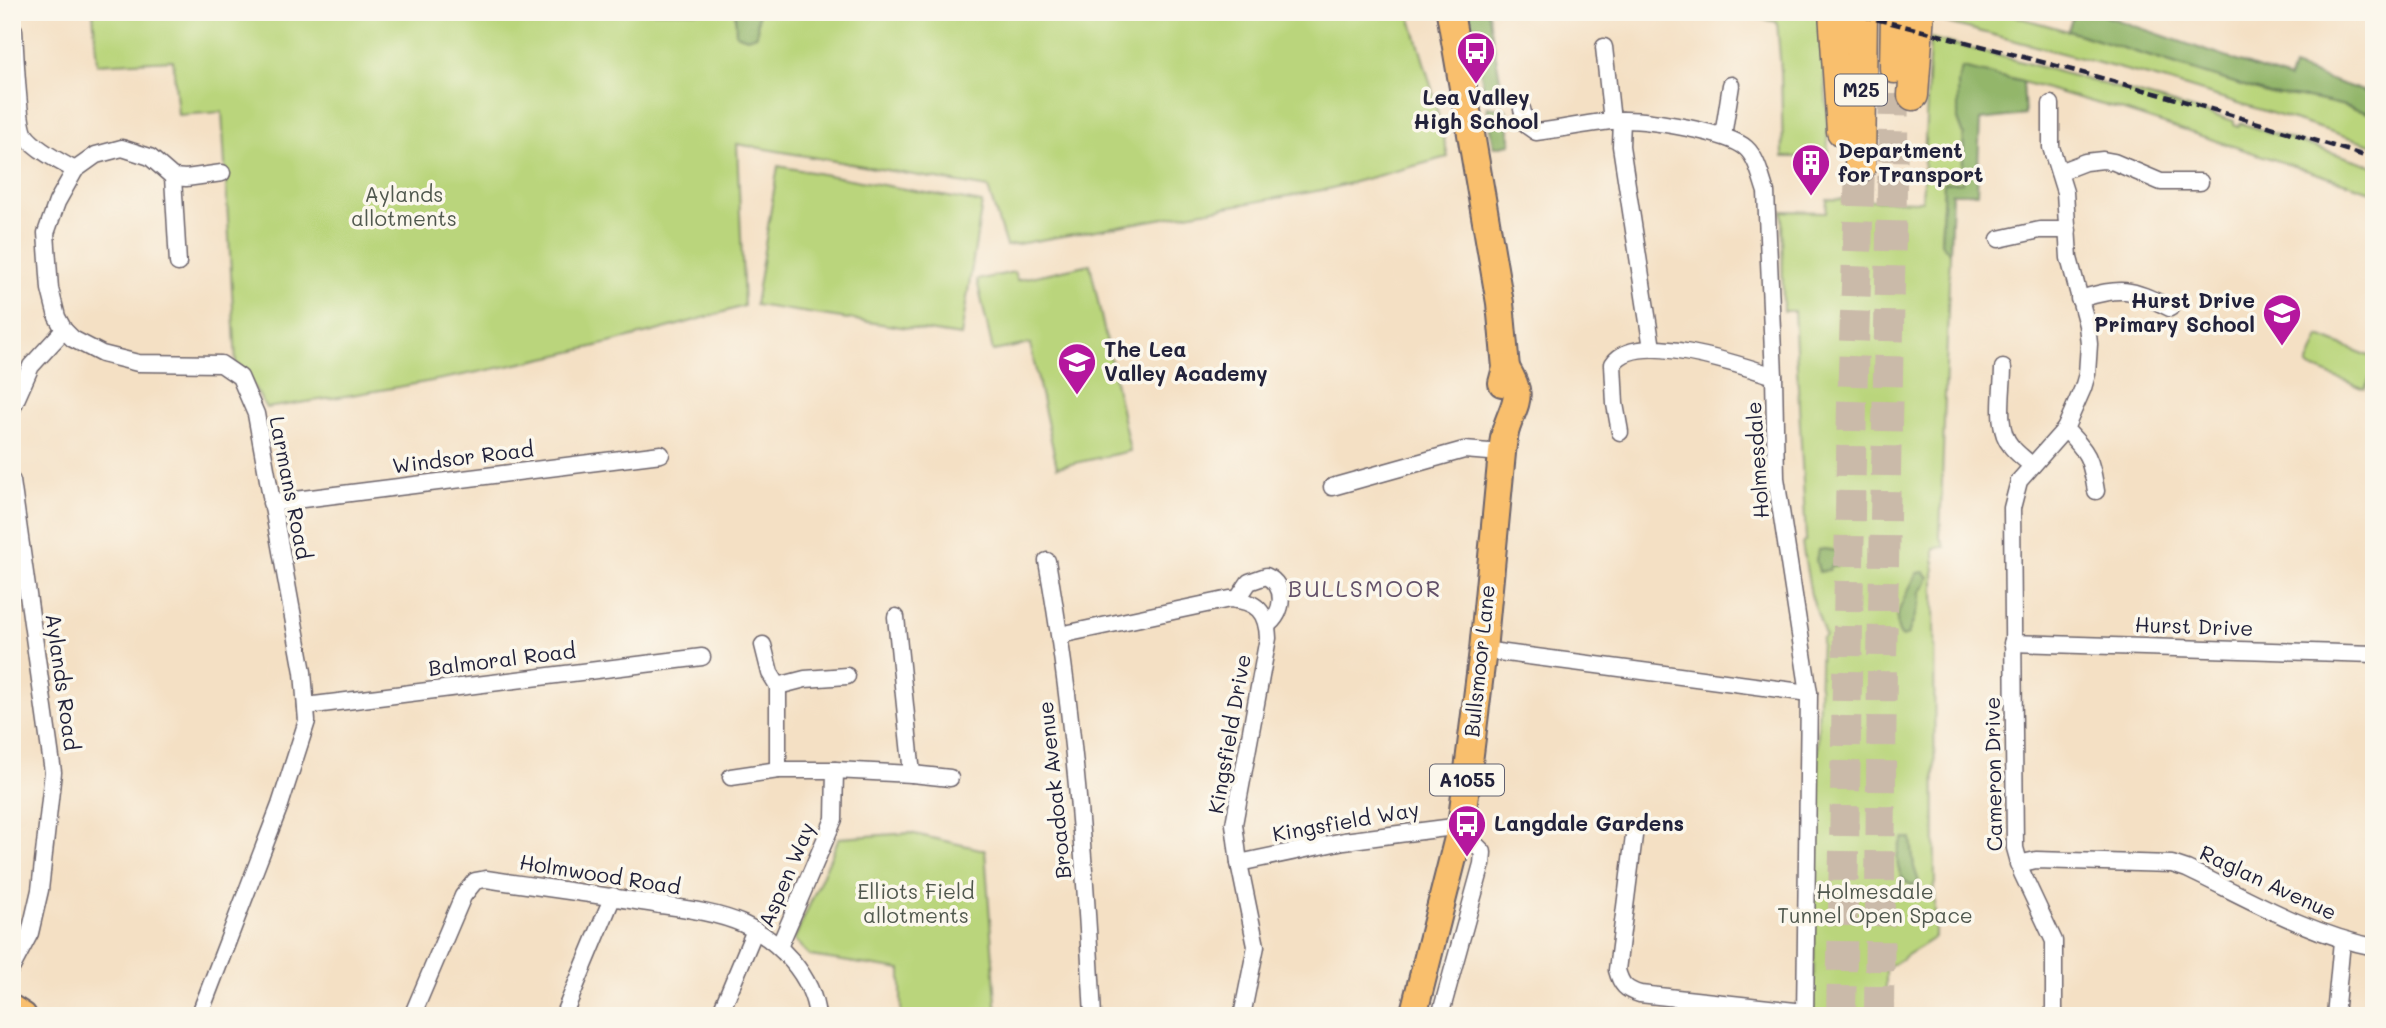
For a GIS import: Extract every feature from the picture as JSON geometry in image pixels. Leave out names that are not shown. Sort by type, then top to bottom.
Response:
[{"type":"highway","name":"M25","points":[[1834,12],[1852,167],[1862,12]]},
{"type":"highway","name":"M25","points":[[1896,12],[1903,95],[1919,12]]},
{"type":"main road","name":"Bullsmoor Lane","points":[[1413,1016],[1460,832],[1507,426],[1501,411],[1506,368],[1500,303],[1450,12]]},
{"type":"main road","points":[[12,1009],[23,1016]]},
{"type":"street","points":[[14,30],[24,134],[53,159],[75,170]]},
{"type":"street","points":[[1604,47],[1652,348]]},
{"type":"street","points":[[1723,136],[1731,85]]},
{"type":"street","name":"Cameron Drive","points":[[2051,104],[2050,136],[2065,192],[2069,257],[2087,325],[2089,359],[2080,399],[2065,429],[2015,490],[2011,524],[2015,848],[2018,864],[2054,941],[2054,1016]]},
{"type":"street","name":"Holmesdale","points":[[1522,109],[1526,125],[1536,132],[1617,121],[1646,121],[1723,136],[1746,148],[1757,167],[1766,192],[1776,478],[1809,693],[1805,1014]]},
{"type":"street","points":[[12,409],[31,366],[64,330],[57,317],[50,289],[46,233],[57,202],[75,170],[96,155],[122,148],[150,158],[173,177],[222,173]]},
{"type":"street","points":[[2059,172],[2085,162],[2103,160],[2161,181],[2200,181]]},
{"type":"street","points":[[173,177],[178,263]]},
{"type":"street","points":[[1999,239],[2040,230],[2068,230]]},
{"type":"street","points":[[2078,299],[2125,289],[2170,308]]},
{"type":"street","name":"Larmans Road","points":[[64,330],[73,339],[102,354],[138,363],[221,364],[240,377],[256,414],[303,673],[307,721],[280,805],[199,1016]]},
{"type":"street","points":[[1620,432],[1615,404],[1613,364],[1622,354],[1652,348],[1719,358],[1774,376]]},
{"type":"street","points":[[2003,368],[2002,423],[2005,438],[2032,466]]},
{"type":"street","points":[[2065,429],[2086,451],[2092,465],[2096,491]]},
{"type":"street","points":[[1332,487],[1464,450],[1502,453]]},
{"type":"street","name":"Windsor Road","points":[[271,503],[661,454]]},
{"type":"street","name":"Aylands Road","points":[[12,481],[53,772],[40,890],[30,933],[12,967]]},
{"type":"street","name":"Broadoak Avenue","points":[[1047,561],[1060,635],[1085,862],[1093,1016]]},
{"type":"street","name":"Kingsfield Drive","points":[[1237,600],[1249,582],[1257,578],[1266,576],[1274,579],[1279,590],[1280,610],[1275,620],[1267,625],[1268,638],[1234,824],[1256,946],[1242,1016]]},
{"type":"street","points":[[1060,635],[1220,601],[1237,600],[1253,605],[1263,615],[1267,625]]},
{"type":"street","points":[[896,617],[912,774]]},
{"type":"street","name":"Hurst Drive","points":[[2012,643],[2374,654]]},
{"type":"street","points":[[763,645],[770,673],[778,686],[778,770]]},
{"type":"street","points":[[1483,650],[1809,693]]},
{"type":"street","name":"Balmoral Road","points":[[306,706],[702,657]]},
{"type":"street","points":[[778,686],[805,679],[847,676]]},
{"type":"street","points":[[731,777],[778,770],[835,770],[950,778]]},
{"type":"street","name":"Aspen Way","points":[[779,947],[834,819],[835,770]]},
{"type":"street","points":[[1635,828],[1617,971],[1620,981],[1628,990],[1640,994],[1805,1014]]},
{"type":"street","points":[[1440,1016],[1482,864],[1483,852],[1480,847],[1460,832]]},
{"type":"street","name":"Kingsfield Way","points":[[1239,863],[1344,841],[1460,832]]},
{"type":"street","name":"Raglan Avenue","points":[[2018,864],[2036,860],[2172,864],[2342,941],[2374,947]]},
{"type":"street","name":"Holmwood Road","points":[[412,1016],[463,895],[475,881],[486,879],[613,896],[723,918],[755,930],[789,957],[805,980],[816,1005],[817,1016]]},
{"type":"street","points":[[563,1016],[613,896]]},
{"type":"street","points":[[719,1016],[755,930]]},
{"type":"street","points":[[2335,1016],[2342,941]]},
{"type":"green space","name":"Aylands allotments","points":[[93,12],[1407,12],[1432,89],[1448,157],[1328,189],[1006,246],[988,188],[737,144],[744,306],[626,339],[507,366],[266,408],[248,376],[236,363],[222,112],[178,115],[173,60],[97,64]]},
{"type":"green space","points":[[735,12],[758,12],[757,35],[747,38],[736,34]]},
{"type":"green space","points":[[1469,12],[1488,12],[1504,101],[1486,100]]},
{"type":"green space","points":[[1730,12],[1820,12],[1828,167],[1817,167],[1816,157],[1783,157],[1777,22]]},
{"type":"green space","points":[[1932,12],[1990,12],[1988,16],[1970,20],[1947,17],[1944,22],[1932,19]]},
{"type":"green space","points":[[1990,12],[1999,12],[2068,31],[2270,94],[2323,101],[2374,115],[2374,145],[2167,81],[1944,22],[1946,17],[1970,20],[1988,16]]},
{"type":"green space","points":[[2074,12],[2094,12],[2289,79],[2293,67],[2374,95],[2374,115],[2323,101],[2270,94],[2068,31]]},
{"type":"green space","name":"Holmesdale Tunnel Open Space","points":[[1930,38],[2234,121],[2234,124],[2239,126],[2240,123],[2374,166],[2374,192],[2124,111],[2005,77],[1958,119],[1964,135],[1962,182],[1944,183],[1941,243],[1950,253],[1940,538],[1945,547],[1934,548],[1935,937],[1886,969],[1886,1016],[1813,1016],[1816,786],[1821,639],[1825,636],[1811,595],[1802,544],[1806,540],[1794,311],[1783,311],[1782,211],[1826,212],[1827,199],[1922,201]]},
{"type":"green space","points":[[1962,68],[2023,82],[2025,115],[1980,120],[1977,193],[1952,193],[1950,253],[1941,243],[1944,183],[1962,182],[1964,135],[1958,119],[1958,83]]},
{"type":"green space","points":[[1487,106],[1506,109],[1511,144],[1494,147]]},
{"type":"green space","points":[[778,166],[982,203],[961,336],[755,305]]},
{"type":"green space","points":[[1090,264],[1130,451],[1057,467],[1030,344],[993,351],[977,280],[1014,272],[1017,280]]},
{"type":"green space","points":[[2319,336],[2374,358],[2374,368],[2365,389],[2307,366]]},
{"type":"green space","points":[[1818,550],[1850,553],[1856,557],[1857,562],[1842,563],[1819,572],[1816,560]]},
{"type":"green space","points":[[1924,572],[1929,577],[1920,592],[1920,602],[1908,635],[1902,637],[1897,623],[1900,607],[1917,573]]},
{"type":"green space","name":"Elliots Field allotments","points":[[910,833],[985,850],[997,1016],[901,1016],[901,970],[810,956],[794,940],[839,838]]},
{"type":"green space","points":[[1904,838],[1911,838],[1914,867],[1919,882],[1914,886],[1903,878],[1898,865],[1898,851]]},
{"type":"tunnel","points":[[1879,1016],[1882,660],[1894,94]]},
{"type":"tunnel","points":[[1841,1016],[1852,402],[1860,167]]},
{"type":"railway","points":[[1847,12],[2112,81],[2374,159]]},
{"type":"place","name":"Lea Valley High School","points":[[1476,85]]},
{"type":"place","name":"Department for Transport","points":[[1811,197]]},
{"type":"place","name":"Hurst Drive Primary School","points":[[2282,347]]},
{"type":"place","name":"The Lea Valley Academy","points":[[1077,396]]},
{"type":"place","name":"Langdale Gardens","points":[[1467,858]]},
{"type":"district","name":"BULLSMOOR","points":[[1365,589]]}]
